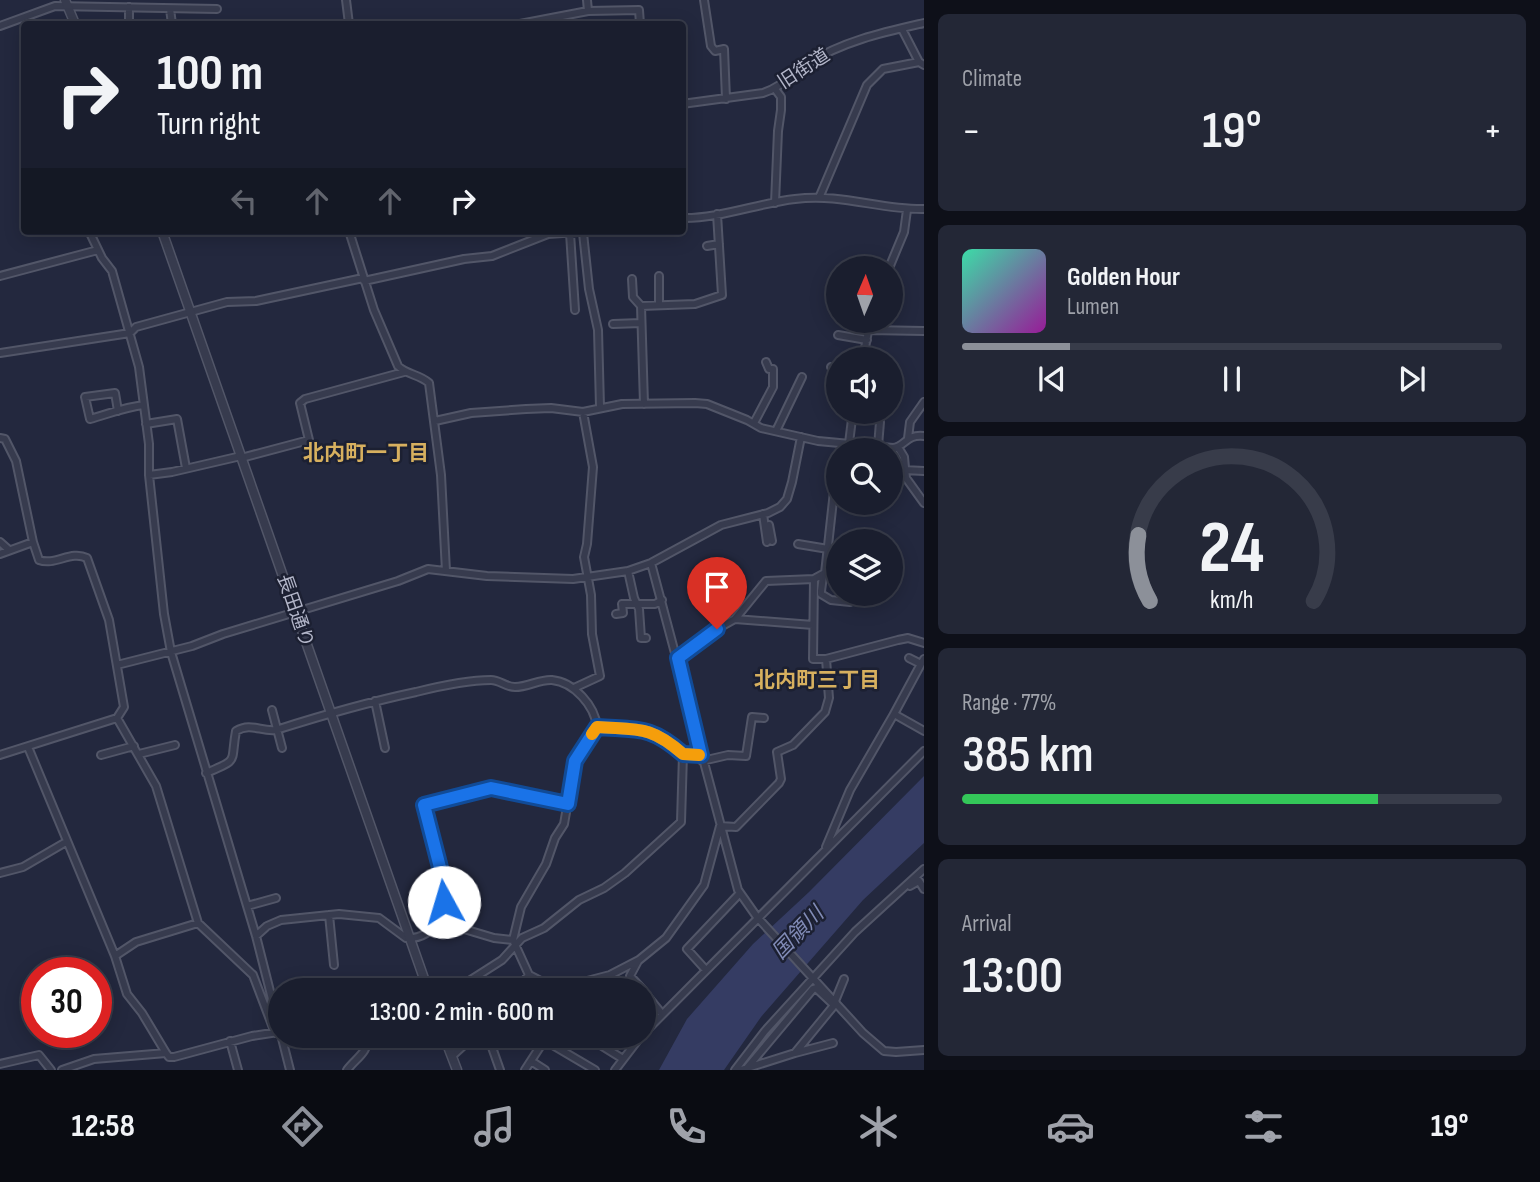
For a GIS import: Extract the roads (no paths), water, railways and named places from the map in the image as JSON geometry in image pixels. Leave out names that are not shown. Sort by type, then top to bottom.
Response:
[{"type":"street","points":[[172,21],[177,0]]},
{"type":"street","points":[[346,0],[349,21]]},
{"type":"street","points":[[587,0],[588,11]]},
{"type":"street","points":[[623,0],[623,10]]},
{"type":"street","points":[[704,0],[711,46],[715,51],[724,49],[726,99]]},
{"type":"street","points":[[0,26],[66,3],[129,8],[217,9]]},
{"type":"street","points":[[66,3],[74,21]]},
{"type":"street","points":[[129,8],[130,21]]},
{"type":"street","points":[[547,21],[588,11],[623,10],[639,10],[640,21]]},
{"type":"street","name":"旧街道","points":[[686,104],[775,89],[808,63],[845,44],[924,23]]},
{"type":"street","points":[[819,198],[867,85],[883,69],[923,64],[902,29]]},
{"type":"street","points":[[775,89],[781,97],[782,110],[778,131],[775,203]]},
{"type":"street","points":[[686,218],[819,198],[842,198],[907,210],[924,209]]},
{"type":"street","points":[[894,256],[904,232],[907,210]]},
{"type":"street","points":[[641,306],[695,304],[722,295],[717,214]]},
{"type":"street","points":[[91,235],[112,271],[138,367],[150,459],[149,475],[164,614],[171,652],[256,936],[268,991]]},
{"type":"street","name":"長田通り","points":[[163,235],[424,978]]},
{"type":"street","points":[[350,235],[385,336],[398,366],[404,372]]},
{"type":"street","points":[[0,353],[130,333],[136,327],[227,302],[256,301],[464,259],[492,256],[541,235]]},
{"type":"street","points":[[570,235],[575,310]]},
{"type":"street","points":[[583,235],[589,289],[598,330],[600,407]]},
{"type":"street","points":[[706,246],[719,244]]},
{"type":"street","points":[[0,276],[98,250]]},
{"type":"street","points":[[659,276],[659,305]]},
{"type":"street","points":[[632,279],[633,297],[641,306],[644,404]]},
{"type":"street","points":[[613,324],[641,323]]},
{"type":"street","points":[[903,331],[924,331]]},
{"type":"street","points":[[866,347],[868,333]]},
{"type":"street","points":[[838,335],[867,340]]},
{"type":"street","points":[[754,423],[773,387],[773,369],[769,369],[766,362]]},
{"type":"street","points":[[149,475],[309,440],[300,403],[305,398],[404,372],[421,376],[429,383],[435,421],[443,497],[446,571]]},
{"type":"street","points":[[776,431],[802,377]]},
{"type":"street","points":[[118,411],[116,393],[85,397],[90,419],[144,405]]},
{"type":"street","points":[[908,438],[910,422],[924,402]]},
{"type":"street","points":[[435,421],[471,413],[526,409],[551,408],[583,412],[622,404],[707,404],[761,428],[826,442]]},
{"type":"street","points":[[574,688],[600,676],[592,634],[591,595],[584,557],[593,467],[583,412]]},
{"type":"street","points":[[146,424],[177,419],[186,468]]},
{"type":"street","points":[[903,442],[908,438],[924,436]]},
{"type":"street","points":[[117,665],[171,652],[398,581],[428,569],[487,576],[573,579],[628,571],[651,564],[721,525],[780,507],[787,499],[801,437]]},
{"type":"street","points":[[0,438],[5,439],[16,461],[39,560],[45,562],[79,554],[87,558],[109,620],[124,707],[117,718],[0,755]]},
{"type":"street","points":[[903,455],[906,478],[924,503]]},
{"type":"street","points":[[904,470],[924,471]]},
{"type":"street","points":[[764,514],[769,542]]},
{"type":"street","points":[[0,542],[9,550]]},
{"type":"street","points":[[0,554],[33,542]]},
{"type":"street","points":[[798,544],[826,549]]},
{"type":"street","points":[[826,558],[821,594],[826,595]]},
{"type":"street","points":[[651,564],[740,893],[758,918],[835,1003],[884,1051],[924,1049]]},
{"type":"street","points":[[628,571],[637,604],[641,638],[646,638]]},
{"type":"street","points":[[678,658],[735,619],[765,581],[814,579],[822,576]]},
{"type":"street","points":[[814,579],[813,659],[826,659],[898,639],[908,638],[924,643]]},
{"type":"street","points":[[617,614],[623,613],[622,604],[655,604],[662,600]]},
{"type":"street","points":[[735,619],[813,625]]},
{"type":"street","points":[[825,849],[850,790],[923,662],[909,658]]},
{"type":"street","points":[[720,826],[736,827],[779,783],[781,779],[777,752],[793,745],[821,713],[825,712],[829,698],[826,659]]},
{"type":"street","points":[[206,773],[233,759],[234,740],[238,729],[252,726],[276,730],[375,701],[461,683],[492,680],[506,687],[520,687],[550,680],[574,688],[593,711],[597,727],[575,761],[564,824],[555,838],[546,864],[521,907],[514,942],[502,960],[474,978]]},
{"type":"street","points":[[375,701],[377,726],[385,748]]},
{"type":"street","points":[[272,710],[282,748]]},
{"type":"street","points":[[894,714],[924,731]]},
{"type":"street","points":[[597,727],[643,729],[665,738],[683,754],[702,758],[746,756],[752,717],[764,718]]},
{"type":"street","points":[[117,718],[156,786],[198,923],[253,975],[268,1011]]},
{"type":"street","points":[[139,754],[175,745]]},
{"type":"street","points":[[101,755],[134,746]]},
{"type":"street","points":[[28,747],[115,956],[127,995],[142,1013],[169,1057],[268,1034]]},
{"type":"street","points":[[656,1020],[924,751]]},
{"type":"street","points":[[436,924],[514,942],[544,928],[579,900],[604,888],[625,873],[681,822],[683,754]]},
{"type":"street","points":[[256,936],[267,926],[281,920],[330,915],[379,918],[405,938],[426,934],[441,915],[445,887],[424,805],[491,788],[568,804]]},
{"type":"street","points":[[594,978],[610,975],[639,960],[666,938],[704,885],[720,826]]},
{"type":"street","points":[[0,873],[23,867],[66,842]]},
{"type":"street","points":[[735,1070],[811,975],[924,869]]},
{"type":"street","points":[[902,889],[919,881],[924,889]]},
{"type":"street","points":[[705,969],[687,949],[740,893]]},
{"type":"street","points":[[247,906],[276,898]]},
{"type":"street","points":[[330,915],[334,965]]},
{"type":"street","points":[[115,956],[136,942],[198,923]]},
{"type":"street","points":[[514,942],[529,975],[535,978]]},
{"type":"street","points":[[633,978],[631,976],[639,960]]},
{"type":"street","points":[[795,1053],[835,1003],[844,979]]},
{"type":"street","points":[[744,1069],[813,989],[816,988],[835,1003]]},
{"type":"street","points":[[656,1007],[662,1014]]},
{"type":"street","points":[[230,1041],[238,1070]]},
{"type":"street","points":[[744,1069],[833,1043]]},
{"type":"street","points":[[282,1048],[290,1070]]},
{"type":"street","points":[[347,1070],[367,1048]]},
{"type":"street","points":[[449,1048],[457,1070]]},
{"type":"street","points":[[452,1056],[461,1048]]},
{"type":"street","points":[[492,1048],[500,1070]]},
{"type":"street","points":[[526,1070],[539,1048]]},
{"type":"street","points":[[561,1048],[595,1070]]},
{"type":"street","points":[[605,1048],[623,1059]]},
{"type":"street","points":[[615,1070],[631,1048]]},
{"type":"street","points":[[65,1069],[94,1059],[166,1053]]},
{"type":"street","points":[[0,1064],[39,1055],[51,1070]]},
{"type":"street","points":[[531,1061],[545,1070]]},
{"type":"water","name":"国領川","points":[[924,776],[924,843],[863,900],[761,1017],[724,1070],[659,1070],[687,1019],[753,944],[809,892]]},
{"type":"district","name":"北内町一丁目","points":[[366,453]]},
{"type":"district","name":"北内町三丁目","points":[[817,680]]}]
